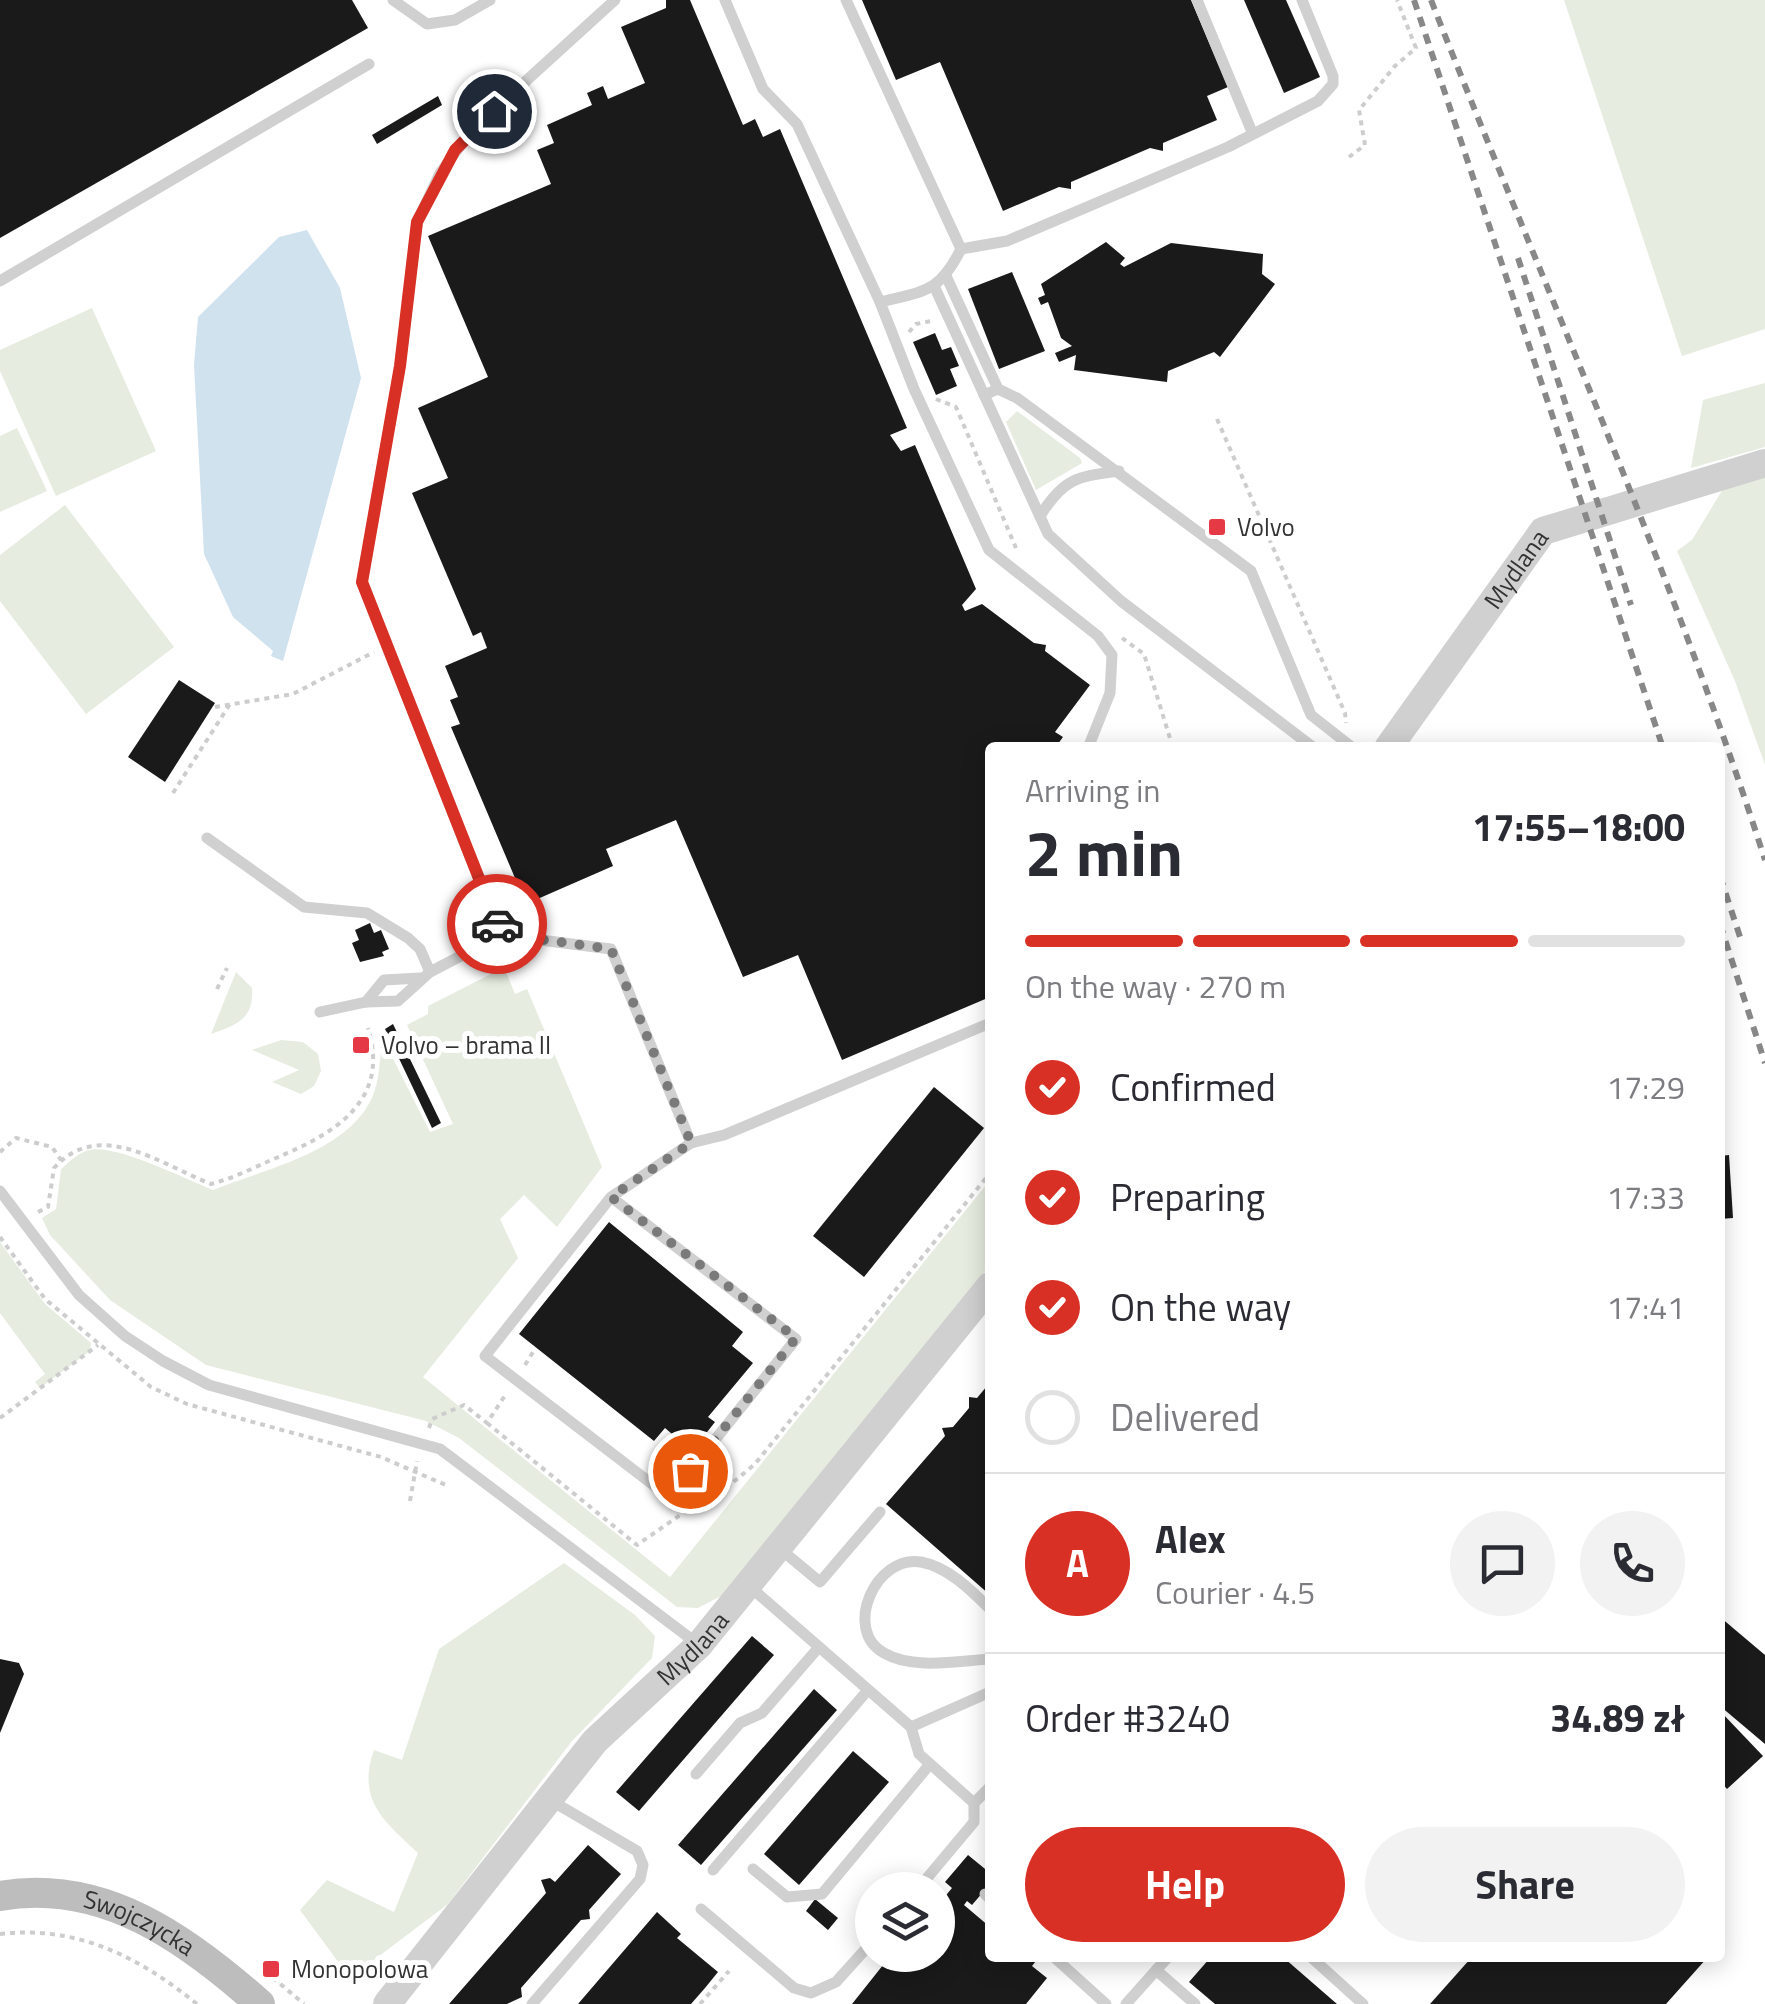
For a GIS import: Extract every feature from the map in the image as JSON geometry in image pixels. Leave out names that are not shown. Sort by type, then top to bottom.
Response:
[{"type":"main road","name":"Swojczycka","points":[[0,1896],[75,1895],[117,1908],[192,1945],[260,2004]]},
{"type":"street","name":"Mydlana","points":[[1392,742],[1528,546],[1543,531],[1765,463]]},
{"type":"street","name":"Mydlana","points":[[386,2004],[595,1741],[699,1646],[985,1292]]},
{"type":"lane","points":[[393,0],[398,8],[427,24],[455,20],[490,0]]},
{"type":"lane","points":[[501,934],[362,582],[400,366],[417,222],[455,150],[615,0]]},
{"type":"lane","points":[[724,0],[763,89],[798,124],[989,550],[1098,636],[1112,655],[1110,693],[1090,742]]},
{"type":"lane","points":[[846,0],[961,249]]},
{"type":"lane","points":[[1197,0],[1252,132]]},
{"type":"lane","points":[[961,249],[1008,241],[1228,147],[1318,101],[1333,84],[1331,66],[1302,0]]},
{"type":"lane","points":[[0,281],[369,64]]},
{"type":"lane","points":[[880,302],[935,288],[947,278],[961,249]]},
{"type":"lane","points":[[947,278],[966,312],[998,389],[1119,472],[1251,571],[1311,714],[1346,742]]},
{"type":"lane","points":[[935,288],[1040,516],[1063,550],[1104,580],[1121,601],[1306,742]]},
{"type":"lane","points":[[984,395],[998,389]]},
{"type":"lane","points":[[1040,516],[1058,488],[1072,479],[1119,472]]},
{"type":"lane","points":[[207,838],[304,907],[366,913],[408,938],[420,949],[425,975]]},
{"type":"lane","points":[[320,1012],[366,1002],[398,1002],[425,975],[501,934],[611,949],[691,1143]]},
{"type":"lane","points":[[366,1002],[384,980],[425,975]]},
{"type":"lane","points":[[611,1197],[796,1338],[669,1497],[485,1356],[611,1197],[691,1143],[724,1135],[985,1024]]},
{"type":"lane","points":[[0,1191],[79,1295],[126,1336],[185,1375],[426,1436],[699,1646]]},
{"type":"lane","points":[[780,1548],[820,1582],[880,1512]]},
{"type":"lane","points":[[985,1604],[964,1584],[918,1561],[894,1566],[882,1575],[870,1592],[866,1622],[870,1638],[881,1652],[906,1661],[985,1660]]},
{"type":"lane","points":[[749,1586],[911,1727],[919,1754],[974,1804]]},
{"type":"lane","points":[[696,1774],[740,1724],[762,1713],[819,1647]]},
{"type":"lane","points":[[712,1870],[868,1690]]},
{"type":"lane","points":[[911,1727],[985,1694]]},
{"type":"lane","points":[[753,1868],[787,1897],[822,1894],[930,1764]]},
{"type":"lane","points":[[932,1872],[974,1822],[974,1804],[985,1792]]},
{"type":"lane","points":[[532,2004],[640,1878],[643,1865],[637,1851],[549,1799]]},
{"type":"lane","points":[[701,1910],[794,1988],[812,1993],[836,1982],[855,1961]]},
{"type":"lane","points":[[1059,1962],[1106,2004]]},
{"type":"lane","points":[[1126,2004],[1163,1962]]},
{"type":"lane","points":[[1317,1962],[1364,2004]]},
{"type":"lane","points":[[1156,1970],[1195,2004]]},
{"type":"path","points":[[1349,156],[1365,145],[1359,110],[1394,66],[1416,48],[1397,0]]},
{"type":"path","points":[[1216,420],[1345,713],[1346,732]]},
{"type":"path","points":[[215,707],[293,694],[387,645]]},
{"type":"path","points":[[173,793],[230,704]]},
{"type":"path","points":[[217,989],[227,968]]},
{"type":"path","points":[[34,1215],[45,1209],[51,1176],[61,1160],[82,1144],[106,1142],[211,1184],[323,1138],[348,1121],[366,1089],[373,1044],[368,1028]]},
{"type":"path","points":[[0,1152],[16,1138],[52,1147],[61,1160]]},
{"type":"path","points":[[0,1418],[98,1345]]},
{"type":"path","points":[[410,1501],[414,1470],[432,1419],[464,1405],[488,1423],[533,1352]]},
{"type":"path","points":[[0,1934],[54,1933],[105,1946],[158,1973],[198,2004]]},
{"type":"path","points":[[702,2004],[729,1970]]},
{"type":"shaded area","points":[[1564,0],[1765,0],[1765,329],[1682,356]]},
{"type":"shaded area","points":[[92,308],[156,451],[56,496],[0,371],[0,350]]},
{"type":"shaded area","points":[[1765,383],[1765,447],[1691,468],[1703,400]]},
{"type":"shaded area","points":[[1017,411],[1082,463],[1036,490],[1006,422]]},
{"type":"shaded area","points":[[17,428],[47,491],[0,512],[0,436]]},
{"type":"shaded area","points":[[1765,477],[1765,765],[1735,681],[1677,551],[1692,540],[1723,489]]},
{"type":"shaded area","points":[[65,505],[174,647],[86,714],[0,601],[0,555]]},
{"type":"shaded area","points":[[497,971],[506,972],[515,994],[527,989],[602,1167],[557,1227],[524,1195],[500,1219],[518,1258],[423,1377],[670,1577],[985,1186],[985,1271],[723,1595],[698,1608],[677,1607],[459,1438],[426,1421],[206,1365],[110,1300],[50,1235],[42,1218],[56,1209],[61,1169],[86,1151],[98,1149],[130,1156],[213,1190],[324,1146],[360,1117],[372,1098],[382,1037],[430,1132],[453,1124],[407,1025],[428,1014],[428,1006]]},
{"type":"shaded area","points":[[236,972],[252,988],[250,1007],[236,1024],[211,1034]]},
{"type":"shaded area","points":[[281,1040],[303,1042],[318,1054],[321,1071],[314,1086],[301,1094],[272,1082],[299,1070],[252,1050]]},
{"type":"shaded area","points":[[0,1242],[45,1304],[91,1343],[90,1351],[40,1388],[35,1382],[45,1374],[0,1313]]},
{"type":"shaded area","points":[[564,1563],[635,1615],[655,1636],[652,1658],[572,1741],[448,1904],[350,1978],[300,1910],[327,1880],[394,1912],[418,1853],[385,1820],[371,1796],[369,1768],[374,1750],[402,1760],[439,1649]]},
{"type":"water","points":[[307,230],[340,288],[361,378],[283,661],[271,656],[273,651],[233,617],[204,554],[194,365],[198,317],[279,237]]},
{"type":"building","points":[[0,0],[352,0],[368,28],[0,238]]},
{"type":"building","points":[[666,0],[690,0],[743,125],[755,119],[763,137],[780,129],[907,428],[890,435],[901,451],[915,445],[976,589],[962,605],[965,611],[982,604],[1034,643],[1046,645],[1045,651],[1090,685],[1055,732],[1063,737],[1059,742],[985,742],[985,999],[842,1060],[798,955],[743,977],[676,820],[606,849],[613,866],[526,904],[451,727],[460,724],[450,700],[458,697],[445,666],[487,648],[481,632],[473,636],[412,493],[448,478],[418,408],[488,377],[428,236],[551,184],[537,150],[554,143],[547,125],[592,105],[587,93],[603,86],[608,99],[645,83],[621,27],[666,8]]},
{"type":"building","points":[[862,0],[1191,0],[1228,87],[1207,96],[1217,120],[1163,143],[1163,151],[1150,148],[1071,182],[1071,189],[1059,187],[1003,211],[940,62],[896,80]]},
{"type":"building","points":[[1244,0],[1286,0],[1320,77],[1284,93]]},
{"type":"building","points":[[438,96],[442,105],[377,144],[372,135]]},
{"type":"building","points":[[1106,242],[1125,258],[1120,264],[1124,267],[1171,243],[1263,254],[1262,274],[1275,284],[1220,357],[1214,352],[1168,371],[1167,382],[1074,370],[1076,355],[1059,362],[1055,353],[1072,346],[1061,338],[1048,302],[1041,305],[1038,298],[1045,295],[1041,284]]},
{"type":"building","points":[[1012,272],[1045,351],[999,369],[968,289]]},
{"type":"building","points":[[935,333],[942,350],[951,347],[959,366],[950,369],[957,386],[936,395],[913,342]]},
{"type":"building","points":[[179,680],[215,703],[165,782],[128,757]]},
{"type":"building","points":[[370,923],[374,933],[381,930],[389,949],[382,952],[384,956],[360,962],[352,943],[359,940],[355,930]]},
{"type":"building","points":[[393,1024],[441,1123],[432,1128],[385,1029]]},
{"type":"building","points":[[934,1087],[984,1128],[864,1277],[813,1236]]},
{"type":"building","points":[[1725,1155],[1729,1155],[1733,1218],[1725,1219]]},
{"type":"building","points":[[609,1222],[743,1332],[732,1346],[753,1363],[708,1417],[715,1422],[700,1441],[693,1436],[685,1445],[665,1428],[654,1441],[519,1334]]},
{"type":"building","points":[[985,1388],[985,1591],[886,1504],[945,1436],[942,1428],[953,1427],[969,1408],[969,1397],[977,1398]]},
{"type":"building","points":[[1725,1621],[1765,1655],[1765,1744],[1725,1710]]},
{"type":"building","points":[[752,1636],[774,1655],[639,1811],[616,1792]]},
{"type":"building","points":[[0,1659],[19,1663],[24,1674],[0,1733]]},
{"type":"building","points":[[814,1689],[837,1710],[701,1865],[678,1845]]},
{"type":"building","points":[[1725,1716],[1763,1756],[1727,1789],[1725,1787]]},
{"type":"building","points":[[853,1751],[889,1782],[799,1885],[764,1854]]},
{"type":"building","points":[[588,1845],[621,1874],[589,1910],[590,1919],[581,1920],[521,1988],[522,1997],[507,2004],[449,2004],[546,1893],[541,1880],[550,1878],[555,1882]]},
{"type":"building","points":[[968,1855],[985,1869],[985,1890],[972,1905],[967,1901],[964,1905],[985,1923],[985,1962],[1035,1962],[1032,1966],[1047,1978],[1026,2004],[852,2004],[877,1972],[955,1972],[954,1872]]},
{"type":"building","points":[[815,1899],[838,1918],[828,1930],[806,1911]]},
{"type":"building","points":[[657,1912],[681,1934],[677,1938],[718,1972],[705,1988],[691,2004],[578,2004]]},
{"type":"building","points":[[1206,1962],[1289,1962],[1337,2004],[1215,2004],[1189,1982]]},
{"type":"building","points":[[1467,1962],[1703,1962],[1666,2004],[1430,2004]]},
{"type":"railway","points":[[1414,0],[1661,742]]},
{"type":"railway","points":[[1431,0],[1648,535],[1725,742]]},
{"type":"railway","points":[[1518,258],[1631,605]]},
{"type":"railway","points":[[1725,743],[1765,860]]},
{"type":"railway","points":[[1725,891],[1742,943]]},
{"type":"railway","points":[[1725,939],[1765,1063]]},
{"type":"way so far","points":[[497,924],[501,934],[611,949],[691,1143],[611,1197],[796,1338],[690,1471]]},
{"type":"place","name":"Volvo","points":[[1217,527]]},
{"type":"place","name":"Volvo – brama II","points":[[361,1045]]},
{"type":"place","name":"Monopolowa","points":[[271,1969]]},
{"type":"route","points":[[494,111],[455,150],[417,222],[400,366],[362,582],[497,924]]}]
